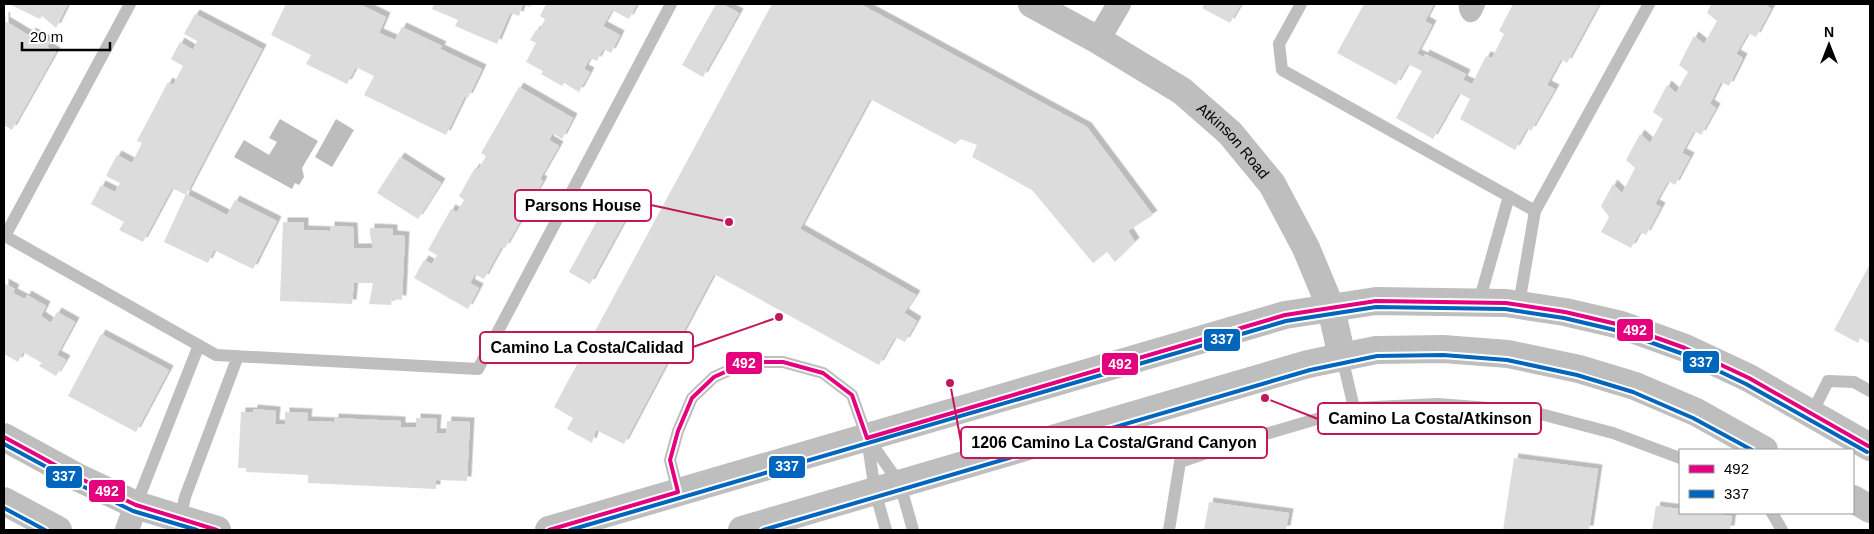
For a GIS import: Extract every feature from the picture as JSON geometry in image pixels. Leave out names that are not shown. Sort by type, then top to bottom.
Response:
[{"type":"street","name":"Atkinson Road","points":[[1032,4],[1098,40],[1182,91],[1230,133],[1272,184],[1306,248],[1330,308],[1342,357]]},
{"type":"street","points":[[1098,40],[1119,4]]},
{"type":"street","points":[[549,530],[1285,315],[1376,301],[1518,304],[1565,312],[1621,325],[1685,348],[1749,378],[1870,446]]},
{"type":"street","points":[[742,530],[1308,364],[1376,350],[1443,349],[1508,354],[1579,369],[1634,386],[1696,412],[1762,449]]},
{"type":"street","points":[[4,437],[79,478],[178,525],[217,530]]},
{"type":"street","points":[[4,500],[58,530]]},
{"type":"street","points":[[1854,500],[1870,509]]},
{"type":"street","points":[[127,530],[136,505]]},
{"type":"lane","points":[[130,4],[5,236],[216,355],[478,369],[672,4]]},
{"type":"lane","points":[[1301,4],[1279,44],[1282,70],[1536,211]]},
{"type":"lane","points":[[1518,304],[1536,211],[1649,4]]},
{"type":"lane","points":[[1479,302],[1509,196]]},
{"type":"lane","points":[[136,505],[199,346]]},
{"type":"lane","points":[[178,525],[185,497],[238,356]]},
{"type":"lane","points":[[1342,357],[1354,408]]},
{"type":"lane","points":[[678,492],[670,460],[678,431],[692,398],[714,377],[747,362],[783,362],[823,373],[852,395],[867,438],[888,487],[913,530]]},
{"type":"lane","points":[[1812,413],[1828,381],[1854,382],[1870,392]]},
{"type":"lane","points":[[1169,530],[1180,462],[1245,440],[1354,408],[1438,404],[1529,411],[1612,433],[1679,458]]},
{"type":"lane","points":[[867,438],[888,487],[886,530]]},
{"type":"lane","points":[[1773,514],[1782,530]]},
{"type":"shaded area","points":[[1459,4],[1486,4],[1478,19],[1470,22],[1461,16]]},
{"type":"shaded area","points":[[280,119],[318,141],[302,168],[304,177],[299,185],[295,183],[292,189],[234,157],[244,140],[269,155],[277,142],[269,138]]},
{"type":"shaded area","points":[[336,119],[354,130],[332,167],[315,157]]},
{"type":"building","points":[[9,4],[68,4],[56,28],[42,16],[40,19]]},
{"type":"building","points":[[286,4],[359,4],[386,17],[379,33],[395,40],[402,27],[442,46],[440,49],[482,69],[468,98],[465,96],[446,135],[364,95],[374,76],[356,67],[347,84],[306,64],[311,55],[271,35]]},
{"type":"building","points":[[434,4],[523,4],[519,16],[510,13],[497,44],[455,26],[458,20],[432,9]]},
{"type":"building","points":[[546,4],[637,4],[629,19],[612,10],[603,26],[620,35],[611,53],[603,49],[597,61],[590,58],[584,69],[590,72],[579,92],[564,83],[562,86],[541,74],[543,71],[526,62],[536,43],[530,40],[536,30],[539,31],[545,19],[540,16]]},
{"type":"building","points":[[716,4],[722,4],[739,13],[703,77],[682,65]]},
{"type":"building","points":[[772,4],[860,4],[1087,127],[1153,215],[1128,231],[1135,242],[1115,262],[1107,252],[1093,263],[1032,190],[972,157],[977,145],[961,139],[955,144],[870,99],[800,229],[916,295],[904,313],[917,321],[905,342],[895,337],[879,365],[714,274],[624,444],[596,430],[592,443],[567,429],[573,418],[554,407]]},
{"type":"building","points":[[1205,4],[1241,4],[1230,23],[1202,8]]},
{"type":"building","points":[[1364,4],[1434,4],[1425,21],[1432,25],[1417,54],[1424,57],[1425,54],[1466,74],[1463,80],[1472,84],[1486,56],[1492,58],[1504,34],[1499,31],[1513,4],[1599,4],[1567,63],[1561,59],[1547,85],[1555,89],[1531,131],[1527,128],[1515,150],[1460,119],[1470,99],[1459,93],[1433,139],[1396,118],[1422,71],[1408,64],[1396,85],[1337,53]]},
{"type":"building","points":[[1711,4],[1765,4],[1771,9],[1756,37],[1748,33],[1736,54],[1743,58],[1729,86],[1721,82],[1710,104],[1716,108],[1701,135],[1694,131],[1682,153],[1690,157],[1675,185],[1668,181],[1655,204],[1661,207],[1646,235],[1640,232],[1631,248],[1601,232],[1609,217],[1601,206],[1613,184],[1622,193],[1635,168],[1626,160],[1640,134],[1650,143],[1663,119],[1653,112],[1667,85],[1676,93],[1688,72],[1679,65],[1694,36],[1704,44],[1717,21],[1707,13]]},
{"type":"building","points":[[195,14],[262,49],[186,195],[172,188],[143,242],[119,230],[124,222],[91,204],[101,185],[115,192],[120,183],[106,176],[117,155],[132,163],[142,143],[137,141],[168,82],[173,85],[183,66],[171,59],[180,42],[193,50],[197,41],[184,34]]},
{"type":"building","points":[[4,16],[6,18],[5,21],[30,36],[31,32],[50,42],[47,47],[56,52],[12,130],[4,125]]},
{"type":"building","points":[[519,87],[573,118],[562,139],[553,133],[549,140],[559,146],[540,179],[543,181],[505,248],[502,246],[484,279],[475,274],[470,283],[479,288],[468,309],[414,278],[424,260],[432,264],[437,255],[428,250],[451,209],[457,212],[464,200],[459,196],[475,168],[478,170],[486,156],[481,153]]},
{"type":"building","points":[[400,157],[441,183],[418,219],[377,193]]},
{"type":"building","points":[[186,194],[227,215],[235,200],[277,221],[253,269],[214,250],[208,263],[164,242]]},
{"type":"building","points":[[604,208],[625,220],[590,284],[569,272]]},
{"type":"building","points":[[283,222],[304,222],[304,230],[330,231],[330,226],[353,227],[354,248],[373,248],[370,228],[393,229],[393,235],[405,236],[402,300],[392,299],[391,305],[369,304],[373,283],[354,283],[352,304],[280,301]]},
{"type":"building","points":[[1870,264],[1870,344],[1860,338],[1858,343],[1834,330]]},
{"type":"building","points":[[4,283],[15,289],[13,293],[25,299],[27,295],[46,306],[41,316],[51,323],[57,312],[75,322],[57,355],[66,360],[56,376],[39,366],[42,363],[23,352],[18,362],[4,354]]},
{"type":"building","points":[[101,334],[169,370],[136,432],[68,396]]},
{"type":"building","points":[[253,409],[276,411],[275,424],[285,425],[285,412],[308,413],[307,421],[334,422],[334,418],[401,421],[401,427],[416,427],[416,418],[437,419],[436,433],[446,433],[447,421],[470,422],[467,481],[436,480],[436,489],[308,483],[308,475],[246,472],[246,468],[238,468],[241,412],[253,412]]},
{"type":"building","points":[[1514,458],[1598,469],[1589,530],[1503,530]]},
{"type":"building","points":[[1209,502],[1289,513],[1286,530],[1204,530]]},
{"type":"building","points":[[1656,506],[1679,509],[1679,514],[1732,516],[1730,530],[1652,530]]},
{"type":"transit line","name":"492","points":[[867,438],[1285,315],[1376,301],[1506,303],[1565,312],[1621,325],[1685,348],[1749,378],[1870,447]]},
{"type":"transit line","name":"337","points":[[570,530],[1286,321],[1376,307],[1505,309],[1564,318],[1619,331],[1683,354],[1746,384],[1867,452]]},
{"type":"transit line","name":"337","points":[[763,530],[1310,370],[1377,356],[1443,355],[1507,360],[1577,375],[1633,392],[1693,418],[1750,449]]},
{"type":"transit line","name":"492","points":[[678,492],[670,460],[678,431],[692,398],[714,377],[747,362],[783,362],[823,373],[852,395],[867,438]]},
{"type":"transit line","name":"492","points":[[4,437],[79,478],[136,505],[217,530]]},
{"type":"transit line","name":"337","points":[[4,444],[133,511],[197,530]]},
{"type":"transit line","name":"492","points":[[549,530],[678,492]]},
{"type":"transit line","name":"337","points":[[4,508],[45,530]]},
{"type":"place","name":"Parsons House","points":[[729,222]]},
{"type":"place","name":"Camino La Costa/Calidad","points":[[779,317]]},
{"type":"place","name":"1206 Camino La Costa/Grand Canyon","points":[[950,383]]},
{"type":"place","name":"Camino La Costa/Atkinson","points":[[1265,398]]}]
